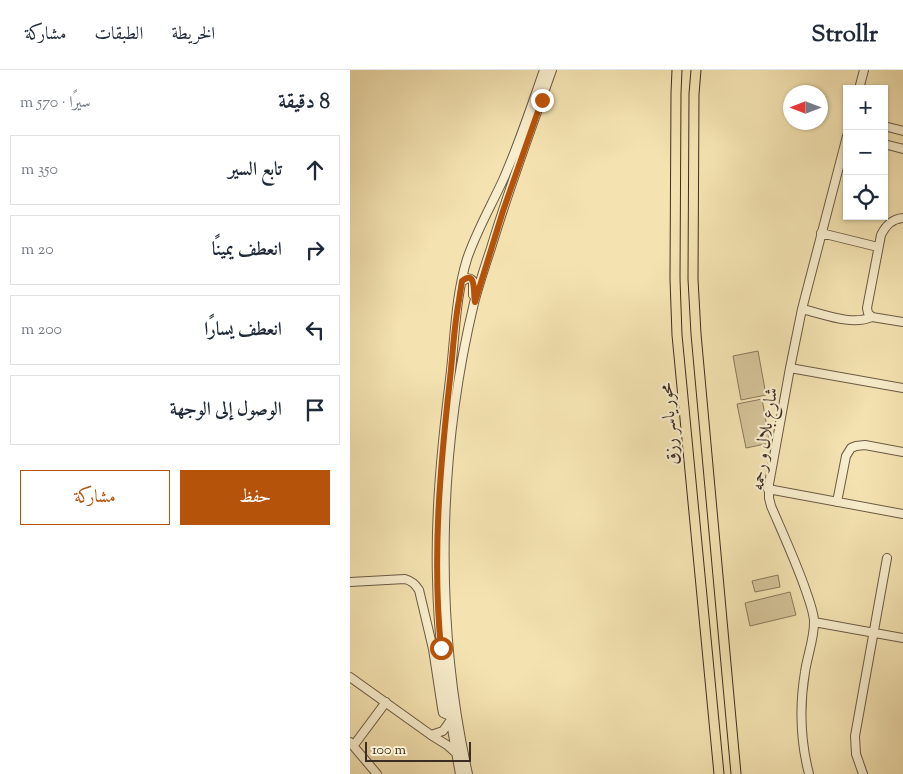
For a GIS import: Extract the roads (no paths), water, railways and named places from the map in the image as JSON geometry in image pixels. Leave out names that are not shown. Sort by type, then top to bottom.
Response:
[{"type":"main road","name":"محور ياسر رزق","points":[[677,70],[675,279],[677,335],[719,774]]},
{"type":"main road","name":"محور ياسر رزق","points":[[696,70],[694,94],[693,270],[696,334],[736,774]]},
{"type":"street","points":[[460,774],[450,718],[441,648],[436,578],[442,448],[456,318],[464,270],[471,248],[505,175],[544,70]]},
{"type":"street","points":[[468,774],[458,726],[446,602],[445,538],[449,464],[454,418],[475,302],[509,193],[552,70]]},
{"type":"street","points":[[860,85],[864,70]]},
{"type":"street","points":[[888,127],[903,131]]},
{"type":"street","points":[[888,145],[903,149]]},
{"type":"street","name":"شارع بلال و رحمه","points":[[809,774],[805,758],[801,711],[802,688],[814,622],[800,574],[771,506],[768,489],[802,309],[843,152]]},
{"type":"street","points":[[872,317],[868,313],[867,308],[881,235],[886,225],[896,219],[903,218]]},
{"type":"street","points":[[822,233],[878,247]]},
{"type":"street","points":[[462,281],[469,278],[473,281],[475,302]]},
{"type":"street","points":[[802,309],[849,320],[861,320],[872,317],[903,322]]},
{"type":"street","points":[[790,368],[903,388]]},
{"type":"street","points":[[837,502],[846,456],[852,448],[860,444],[903,452]]},
{"type":"street","points":[[768,489],[903,514]]},
{"type":"street","points":[[863,774],[856,754],[855,736],[887,558]]},
{"type":"street","points":[[350,582],[405,579],[416,584],[433,649],[442,708],[444,713],[450,718]]},
{"type":"street","points":[[814,622],[903,638]]},
{"type":"street","points":[[433,649],[441,648]]},
{"type":"street","points":[[350,677],[456,752]]},
{"type":"street","points":[[377,774],[352,744],[386,702]]},
{"type":"street","points":[[432,735],[443,731],[449,724],[450,718]]}]
